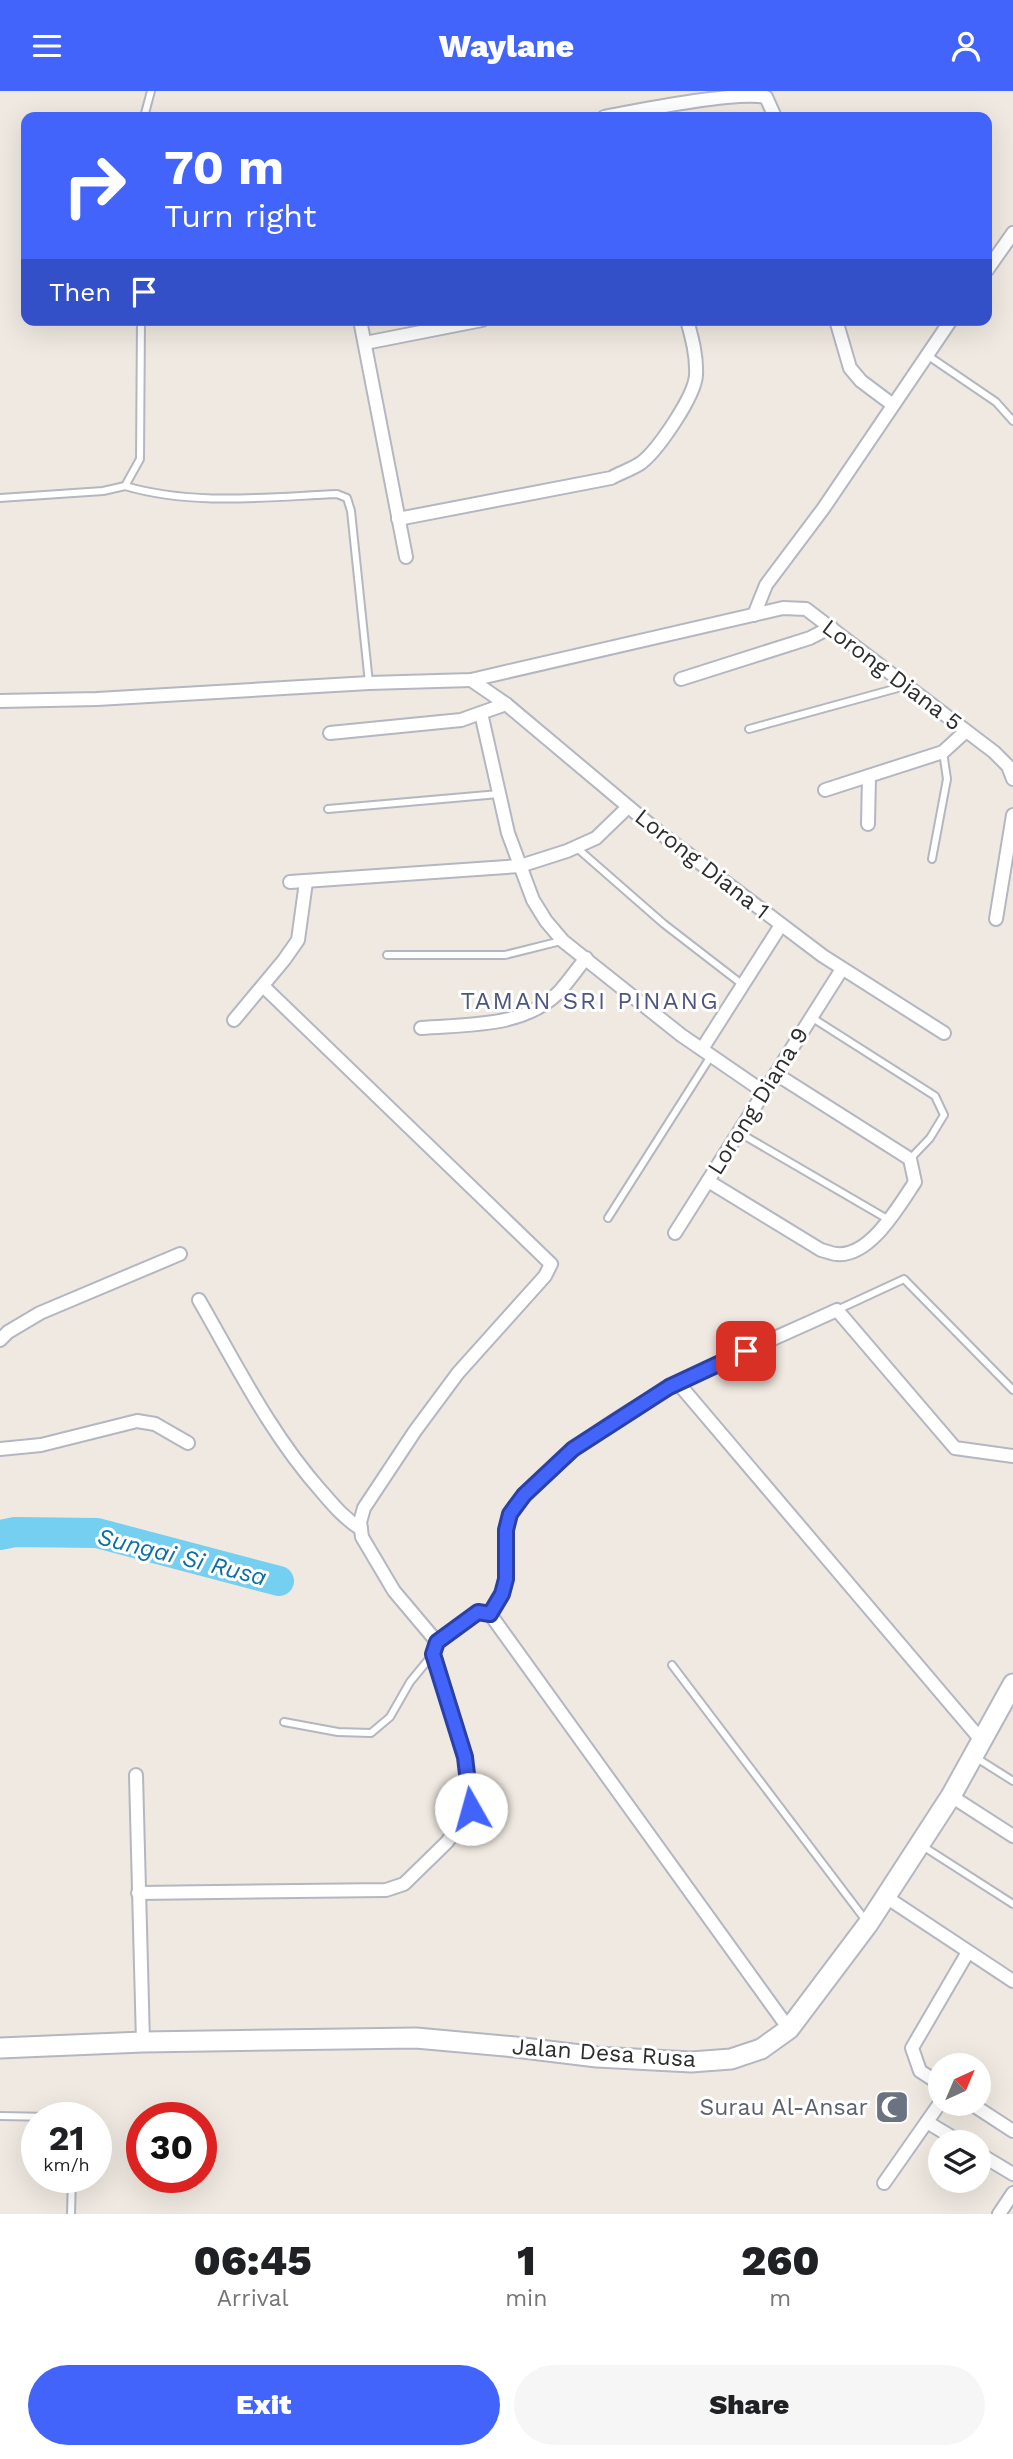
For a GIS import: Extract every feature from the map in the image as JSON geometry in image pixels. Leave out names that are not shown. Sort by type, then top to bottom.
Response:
[{"type":"street","points":[[629,112],[731,92],[755,92],[766,97],[773,112]]},
{"type":"street","points":[[992,263],[1013,233]]},
{"type":"street","points":[[361,326],[406,557]]},
{"type":"street","points":[[365,343],[451,326]]},
{"type":"street","points":[[398,519],[611,478],[640,463],[657,447],[682,408],[696,378],[695,349],[689,326]]},
{"type":"street","points":[[838,326],[850,367],[861,381],[893,405]]},
{"type":"street","points":[[754,615],[766,585],[823,509],[947,326]]},
{"type":"street","name":"Lorong Diana 5","points":[[0,701],[97,699],[369,683],[471,680],[783,608],[806,609],[966,731],[1008,766],[1013,779]]},
{"type":"street","points":[[681,678],[810,638],[831,627]]},
{"type":"street","name":"Lorong Diana 1","points":[[471,680],[506,704],[628,807],[781,925],[842,969],[944,1033]]},
{"type":"street","points":[[330,733],[461,720],[506,704]]},
{"type":"street","points":[[481,713],[508,832],[533,900],[546,922],[563,941],[707,1052],[764,1092]]},
{"type":"street","points":[[825,790],[943,752],[966,731]]},
{"type":"street","points":[[868,824],[869,775]]},
{"type":"street","points":[[290,882],[520,866],[596,838],[628,807]]},
{"type":"street","points":[[996,919],[1013,815]]},
{"type":"street","points":[[234,1020],[298,940],[306,882]]},
{"type":"street","points":[[707,1052],[743,985],[781,925]]},
{"type":"street","points":[[421,1028],[501,1022],[530,1012],[558,993],[586,958]]},
{"type":"street","name":"Lorong Diana 9","points":[[675,1233],[842,969]]},
{"type":"street","points":[[138,1893],[386,1890],[404,1884],[447,1842],[471,1809],[465,1757],[435,1648],[394,1591],[362,1537],[360,1523],[364,1508],[415,1431],[458,1373],[545,1276],[551,1264],[263,986]]},
{"type":"street","points":[[708,1181],[821,1250],[839,1255],[865,1247],[889,1220],[915,1182],[910,1159],[776,1074]]},
{"type":"street","points":[[0,1340],[8,1332],[40,1313],[180,1254]]},
{"type":"street","points":[[199,1300],[278,1437],[297,1464],[348,1521],[361,1529]]},
{"type":"street","points":[[490,1614],[502,1594],[506,1579],[506,1530],[510,1514],[524,1495],[573,1449],[678,1383],[837,1310],[955,1448],[1013,1456]]},
{"type":"street","points":[[678,1383],[978,1749]]},
{"type":"street","points":[[0,1449],[41,1445],[137,1421],[155,1424],[188,1443]]},
{"type":"street","points":[[435,1648],[478,1612],[490,1614],[789,2029]]},
{"type":"street","name":"Jalan Desa Rusa","points":[[0,2048],[143,2042],[416,2038],[597,2056],[691,2062],[731,2059],[761,2049],[789,2029],[868,1924],[951,1796],[978,1749],[1006,1714],[1013,1684]]},
{"type":"street","points":[[136,1775],[143,2042]]},
{"type":"street","points":[[951,1796],[1013,1836]]},
{"type":"street","points":[[886,1897],[1013,1981]]},
{"type":"street","points":[[928,2076],[920,2071],[912,2048],[968,1952]]},
{"type":"street","points":[[884,2183],[931,2116]]},
{"type":"street","points":[[990,2116],[1013,2131]]},
{"type":"street","points":[[927,2122],[940,2130]]},
{"type":"street","points":[[991,2161],[1013,2174]]},
{"type":"street","points":[[999,2214],[1013,2193]]},
{"type":"lane","points":[[146,112],[151,91]]},
{"type":"lane","points":[[125,486],[140,459],[141,326]]},
{"type":"lane","points":[[927,355],[996,402],[1013,421]]},
{"type":"lane","points":[[0,498],[103,491],[125,486],[150,493],[191,498],[337,495],[347,498],[351,511],[369,683]]},
{"type":"lane","points":[[749,729],[907,686]]},
{"type":"lane","points":[[932,859],[947,779],[943,752]]},
{"type":"lane","points":[[328,809],[499,794]]},
{"type":"lane","points":[[576,847],[664,924],[743,985]]},
{"type":"lane","points":[[387,955],[505,955],[563,941]]},
{"type":"lane","points":[[811,1017],[935,1096],[944,1115],[930,1138],[910,1159]]},
{"type":"lane","points":[[608,1218],[707,1052]]},
{"type":"lane","points":[[738,1132],[889,1220]]},
{"type":"lane","points":[[837,1310],[904,1279],[1013,1389]]},
{"type":"lane","points":[[284,1722],[338,1732],[371,1733],[390,1717],[410,1682],[435,1648]]},
{"type":"lane","points":[[671,1665],[868,1924]]},
{"type":"lane","points":[[978,1749],[1013,1781]]},
{"type":"lane","points":[[919,1844],[1013,1904]]},
{"type":"lane","points":[[0,2116],[21,2116]]},
{"type":"lane","points":[[71,2214],[72,2193]]},
{"type":"waterway","name":"Sungai Si Rusa","points":[[0,1535],[15,1532],[97,1533],[279,1581]]},
{"type":"place","name":"Surau Al-Ansar","points":[[892,2107]]},
{"type":"district","name":"TAMAN SRI PINANG","points":[[590,1001]]},
{"type":"route","points":[[471,1809],[465,1757],[433,1654],[437,1642],[478,1612],[490,1614],[502,1594],[506,1579],[506,1530],[510,1514],[524,1495],[573,1449],[669,1387],[746,1351]]}]
